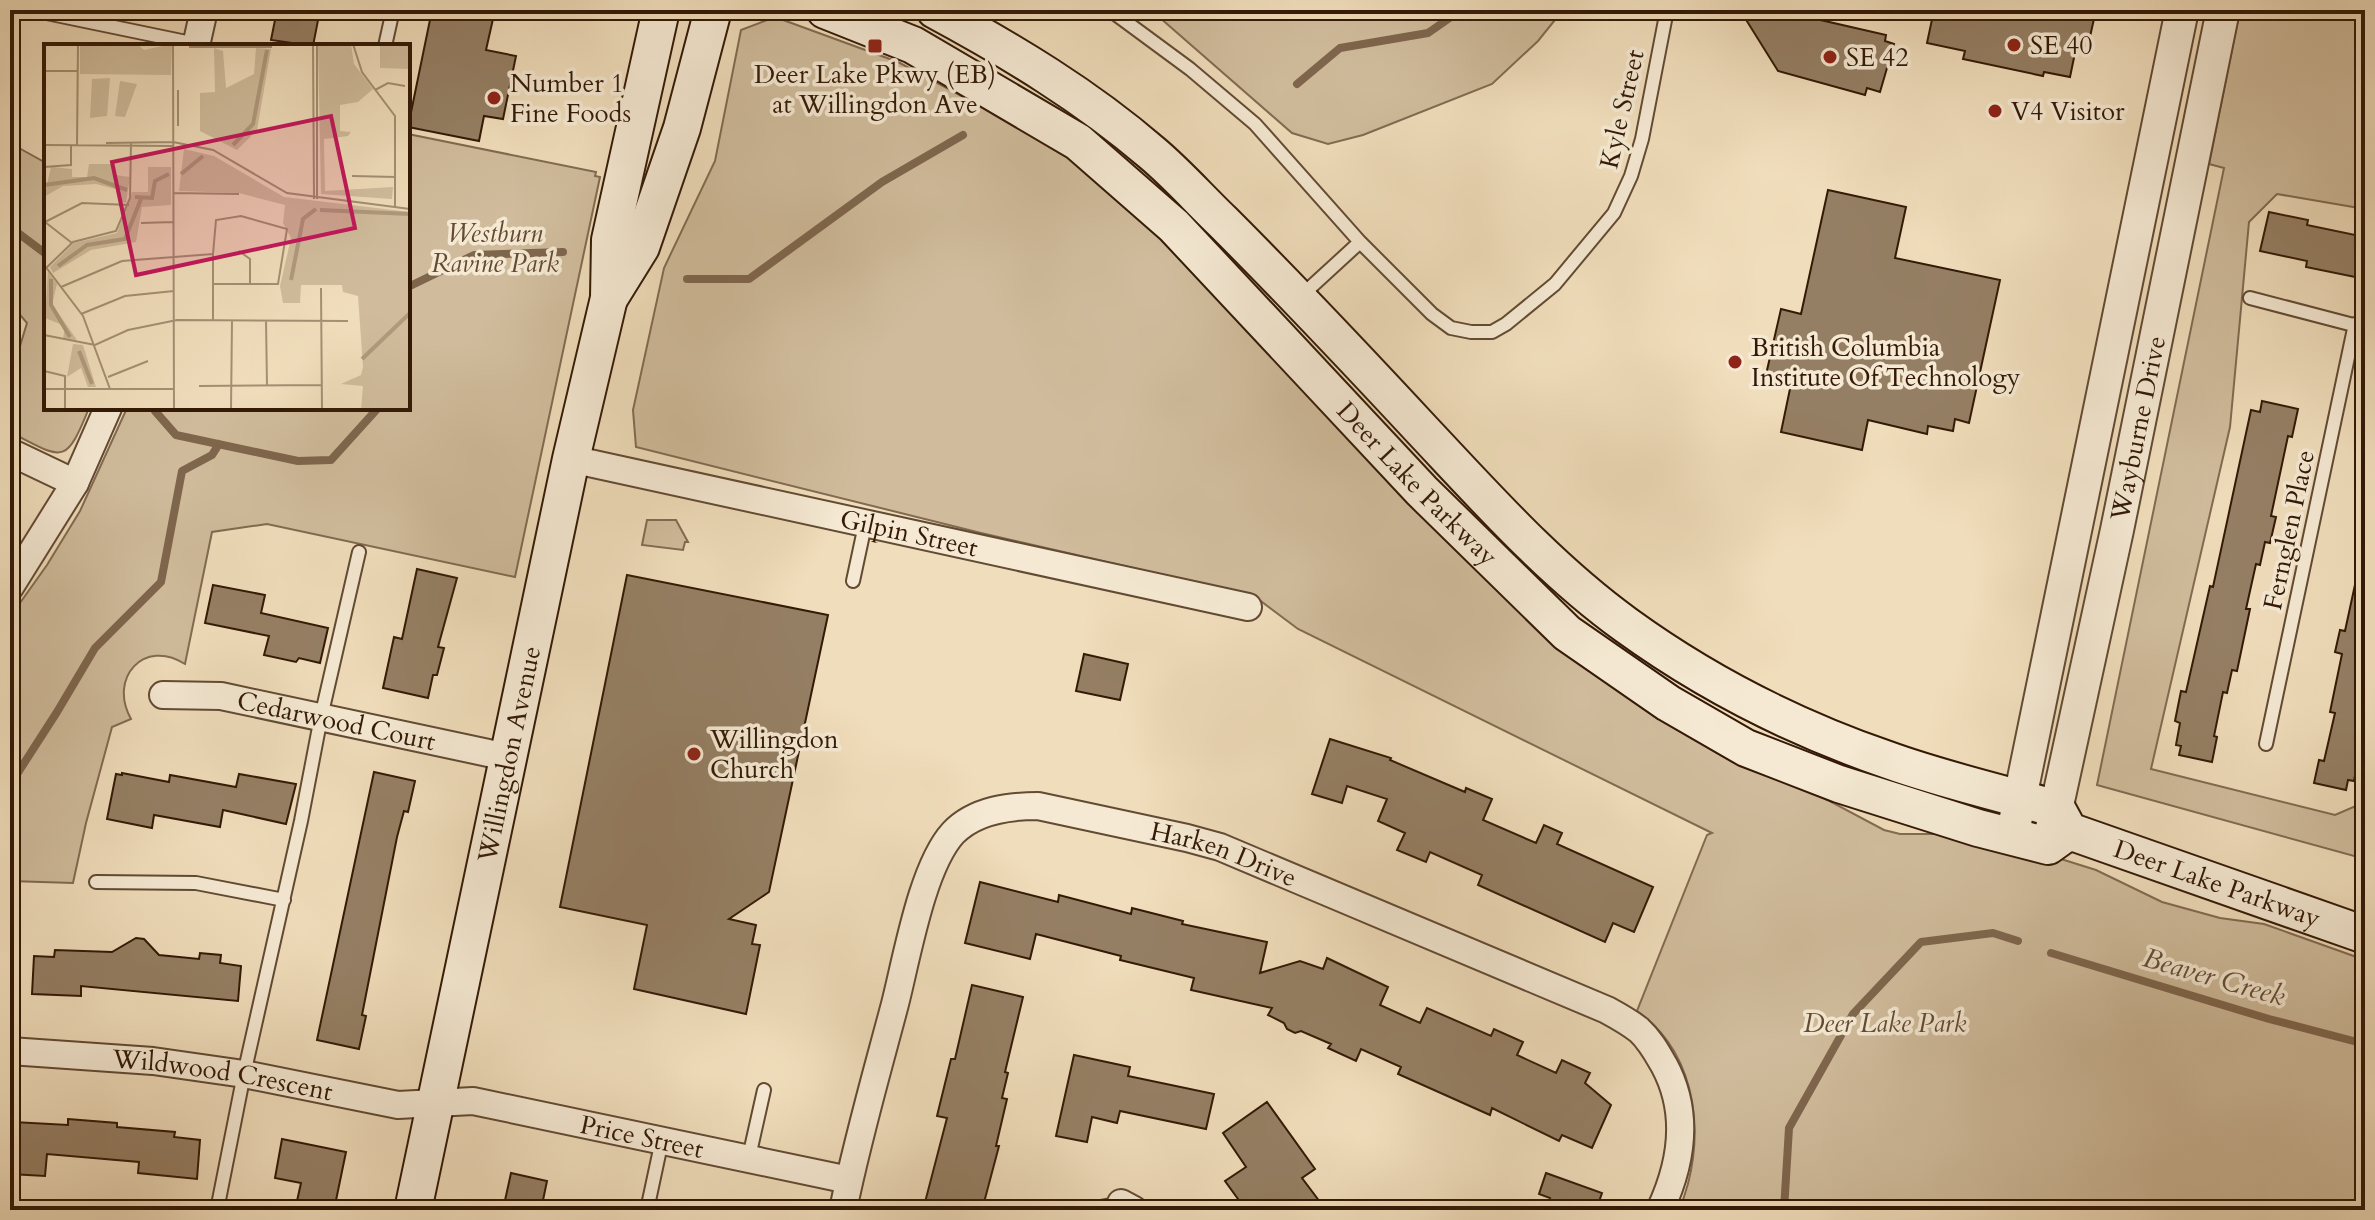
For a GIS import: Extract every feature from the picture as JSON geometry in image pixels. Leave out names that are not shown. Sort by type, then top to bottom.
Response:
[{"type":"main road","name":"Willingdon Avenue","points":[[413,1210],[571,459],[609,298],[610,240],[661,10]]},
{"type":"main road","name":"Willingdon Avenue","points":[[609,298],[641,247],[682,128],[713,10]]},
{"type":"main road","name":"Deer Lake Parkway","points":[[825,10],[913,45],[1078,142],[1174,226],[1422,491],[1567,633],[1668,703],[1746,748],[1839,784],[2012,837],[2058,829]]},
{"type":"main road","name":"Deer Lake Parkway","points":[[935,10],[1001,46],[1075,94],[1154,154],[1299,297],[1506,521],[1572,583],[1625,625],[1687,667],[1751,703],[1820,735],[1890,761],[2020,799],[2058,829],[2365,935]]},
{"type":"street","points":[[196,44],[204,10]]},
{"type":"street","name":"Wayburne Drive","points":[[2012,837],[2182,10]]},
{"type":"street","name":"Wayburne Drive","points":[[2058,829],[2223,10]]},
{"type":"street","points":[[10,587],[75,483],[107,410]]},
{"type":"street","points":[[10,452],[75,483]]},
{"type":"street","name":"Gilpin Street","points":[[571,459],[1248,607]]},
{"type":"street","name":"Cedarwood Court","points":[[163,695],[221,696],[507,757]]},
{"type":"street","name":"Harken Drive","points":[[843,1210],[936,855],[956,830],[984,813],[1020,806],[1038,806],[1187,838],[1231,851],[1607,1010],[1626,1021],[1651,1043],[1671,1077],[1679,1108],[1679,1157],[1660,1210]]},
{"type":"street","name":"Wildwood Crescent","points":[[10,1051],[153,1061],[244,1074],[398,1105],[435,1102]]},
{"type":"street","name":"Price Street","points":[[435,1102],[473,1101],[849,1180]]},
{"type":"lane","points":[[32,10],[191,44]]},
{"type":"lane","points":[[385,44],[393,10]]},
{"type":"lane","name":"Kyle Street","points":[[1110,10],[1190,69],[1255,124],[1360,242],[1432,314],[1451,328],[1471,332],[1492,332],[1555,284],[1614,213],[1631,176],[1642,139],[1667,10]]},
{"type":"lane","points":[[1299,297],[1360,242]]},
{"type":"lane","points":[[2250,298],[2360,326]]},
{"type":"lane","name":"Fernglen Place","points":[[2266,744],[2360,326]]},
{"type":"lane","points":[[853,581],[865,525]]},
{"type":"lane","points":[[217,1210],[359,552]]},
{"type":"lane","points":[[96,882],[196,883],[284,900]]},
{"type":"lane","points":[[749,1157],[764,1090]]},
{"type":"lane","points":[[647,1210],[662,1140]]},
{"type":"lane","points":[[1085,1210],[1128,1206]]},
{"type":"green space","points":[[1151,10],[1563,10],[1538,41],[1492,84],[1363,135],[1328,144],[1292,133]]},
{"type":"green space","points":[[2240,10],[2365,10],[2365,209],[2277,194],[2249,222],[2230,427],[2151,769],[2335,815],[2365,802],[2365,859],[2097,785],[2224,168],[2209,164]]},
{"type":"green space","name":"Deer Lake Park","points":[[775,17],[898,62],[1076,157],[1158,236],[1549,637],[1818,795],[1884,830],[1900,834],[1937,834],[2061,859],[2096,870],[2162,902],[2220,918],[2264,924],[2365,960],[2365,1210],[1679,1210],[1693,1157],[1695,1130],[1692,1102],[1674,1051],[1658,1029],[1637,1011],[1707,835],[1712,833],[1298,629],[1254,596],[981,533],[636,447],[633,410],[664,268],[715,161],[741,30]]},
{"type":"green space","name":"Westburn Ravine Park","points":[[410,134],[596,172],[595,176],[600,177],[515,577],[267,524],[212,532],[185,664],[170,657],[156,656],[134,666],[127,677],[125,704],[131,719],[112,727],[73,883],[10,881],[10,617],[80,511],[126,410],[410,410]]},
{"type":"green space","points":[[10,143],[44,162],[44,410],[88,410],[74,441],[60,452],[41,448],[10,432],[10,379],[27,323],[10,303]]},
{"type":"green space","points":[[647,520],[676,520],[688,542],[685,542],[683,550],[642,545]]},
{"type":"building","points":[[277,10],[320,10],[313,44],[271,40]]},
{"type":"building","points":[[432,10],[495,10],[486,50],[516,56],[503,119],[484,116],[479,141],[410,127]]},
{"type":"building","name":"SE 42","points":[[1740,10],[1807,10],[1812,18],[1886,35],[1885,41],[1894,44],[1880,92],[1867,88],[1865,95],[1778,71]]},
{"type":"building","name":"SE 40","points":[[1934,10],[2096,10],[2087,50],[2076,48],[2070,77],[2044,72],[2043,76],[1963,59],[1965,51],[1927,43]]},
{"type":"building","points":[[1828,190],[1906,207],[1895,258],[2000,280],[1969,423],[1955,419],[1953,431],[1928,426],[1927,434],[1868,420],[1862,450],[1781,432],[1791,384],[1765,379],[1781,309],[1801,314]]},
{"type":"building","points":[[2269,212],[2308,220],[2307,225],[2365,237],[2365,279],[2306,267],[2307,261],[2260,251]]},
{"type":"building","points":[[2262,401],[2298,409],[2292,437],[2288,436],[2271,516],[2276,517],[2270,543],[2265,542],[2260,565],[2256,564],[2237,671],[2232,670],[2227,693],[2223,692],[2212,762],[2179,755],[2181,746],[2176,745],[2180,723],[2175,721],[2181,691],[2186,692],[2210,586],[2213,587],[2251,410],[2260,412]]},
{"type":"building","points":[[417,569],[457,578],[438,647],[444,648],[428,698],[383,688],[394,637],[402,639]]},
{"type":"building","name":"Willingdon Church","points":[[627,575],[828,615],[769,892],[729,919],[756,925],[752,944],[760,945],[746,1014],[634,989],[647,925],[560,907]]},
{"type":"building","points":[[2356,580],[2365,581],[2365,749],[2363,760],[2358,759],[2354,781],[2348,780],[2346,790],[2314,783],[2319,760],[2324,761],[2335,713],[2330,712],[2342,654],[2335,652],[2340,630],[2345,631]]},
{"type":"building","points":[[213,585],[265,595],[261,613],[328,628],[320,663],[299,658],[296,662],[264,655],[269,636],[205,623]]},
{"type":"building","points":[[1084,654],[1128,664],[1120,700],[1076,691]]},
{"type":"building","points":[[1330,739],[1391,758],[1465,792],[1466,788],[1492,799],[1483,820],[1536,843],[1544,825],[1562,833],[1557,844],[1653,887],[1634,932],[1613,923],[1605,942],[1478,885],[1482,875],[1430,852],[1426,862],[1397,850],[1405,833],[1378,821],[1387,799],[1347,786],[1342,803],[1312,794]]},
{"type":"building","points":[[374,772],[415,781],[408,812],[404,811],[397,837],[362,1015],[366,1016],[359,1049],[317,1040]]},
{"type":"building","points":[[116,774],[169,782],[170,775],[236,787],[239,774],[296,784],[286,824],[223,810],[220,827],[154,815],[152,828],[107,819]]},
{"type":"building","points":[[980,882],[1058,902],[1059,895],[1131,914],[1132,908],[1183,921],[1182,924],[1267,942],[1260,973],[1300,961],[1323,969],[1327,958],[1388,987],[1380,1005],[1420,1023],[1427,1008],[1491,1036],[1494,1029],[1523,1042],[1517,1055],[1556,1073],[1562,1060],[1590,1073],[1585,1083],[1611,1105],[1592,1148],[1562,1135],[1559,1141],[1492,1108],[1490,1115],[1398,1074],[1401,1067],[1361,1049],[1356,1061],[1328,1048],[1331,1044],[1301,1031],[1295,1033],[1268,1015],[1272,1008],[1191,990],[1194,978],[1120,960],[1121,956],[1036,934],[1030,959],[965,943]]},
{"type":"building","points":[[136,938],[144,939],[159,955],[199,959],[200,953],[221,955],[220,963],[241,966],[238,1001],[81,986],[81,996],[32,994],[34,956],[54,957],[55,950],[112,952]]},
{"type":"building","points":[[972,985],[1023,997],[1005,1072],[1008,1073],[1002,1098],[1007,1099],[996,1146],[999,1146],[982,1210],[923,1210],[947,1118],[937,1116],[951,1059],[955,1059]]},
{"type":"building","points":[[1074,1055],[1130,1067],[1128,1076],[1214,1094],[1206,1129],[1120,1111],[1117,1123],[1092,1117],[1087,1142],[1056,1136]]},
{"type":"building","points":[[1267,1102],[1315,1169],[1302,1178],[1326,1210],[1246,1210],[1225,1181],[1246,1167],[1223,1133]]},
{"type":"building","points":[[68,1119],[175,1132],[174,1137],[200,1140],[197,1179],[138,1173],[139,1162],[47,1154],[45,1176],[10,1174],[10,1128],[14,1128],[14,1122],[68,1125]]},
{"type":"building","points":[[282,1139],[346,1152],[334,1210],[295,1210],[301,1183],[275,1178]]},
{"type":"building","points":[[511,1173],[547,1181],[541,1210],[504,1205]]},
{"type":"building","points":[[1546,1173],[1602,1193],[1596,1210],[1546,1210],[1550,1198],[1539,1194]]},
{"type":"waterway","points":[[1297,84],[1340,48],[1428,33],[1461,10]]},
{"type":"waterway","points":[[687,279],[749,279],[882,182],[963,135]]},
{"type":"waterway","points":[[10,227],[44,252]]},
{"type":"waterway","points":[[410,286],[474,255],[563,252]]},
{"type":"waterway","points":[[155,411],[176,435],[298,461],[331,460],[376,410]]},
{"type":"waterway","points":[[10,785],[95,648],[161,582],[182,471],[212,455],[219,444]]},
{"type":"waterway","name":"Beaver Creek","points":[[1784,1210],[1789,1128],[1853,1014],[1921,942],[1993,933],[2018,941]]},
{"type":"waterway","name":"Beaver Creek","points":[[2051,953],[2269,1019],[2365,1044]]},
{"type":"place","name":"SE 40","points":[[2014,45]]},
{"type":"place","name":"Deer Lake Pkwy (EB) at Willingdon Ave","points":[[875,46]]},
{"type":"place","name":"SE 42","points":[[1830,57]]},
{"type":"place","name":"Number 1 Fine Foods","points":[[494,98]]},
{"type":"place","name":"V4 Visitor","points":[[1995,111]]},
{"type":"place","name":"British Columbia Institute Of Technology","points":[[1735,362]]},
{"type":"place","name":"Willingdon Church","points":[[694,754]]}]
